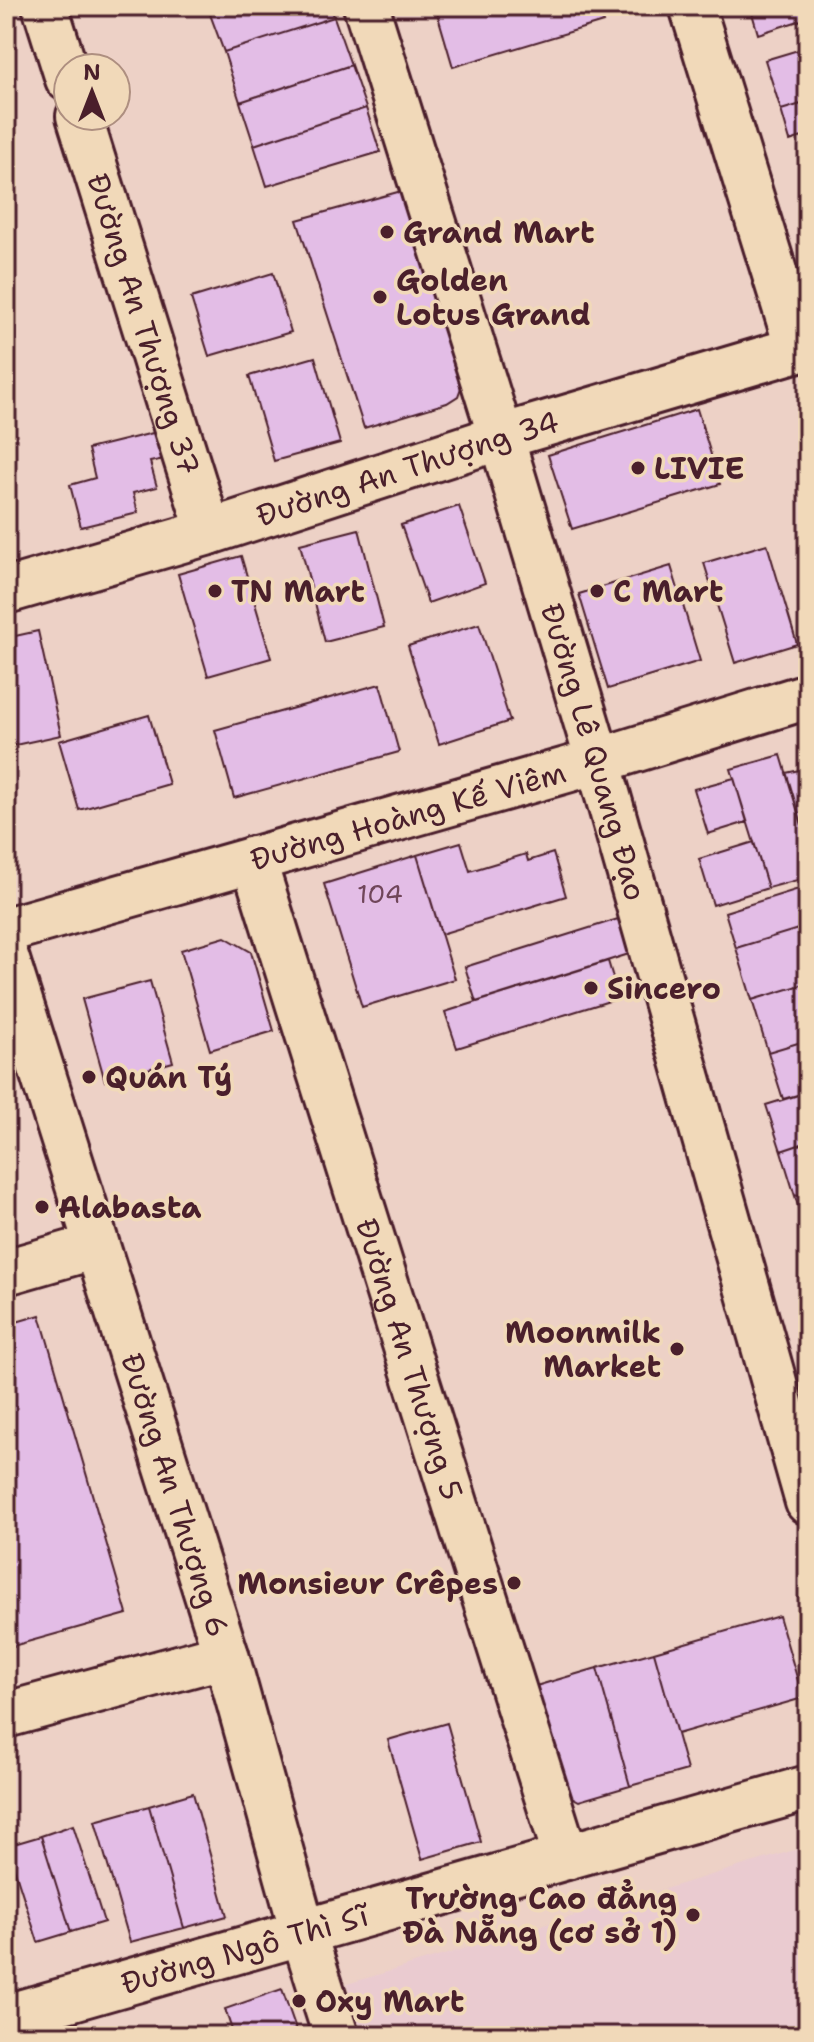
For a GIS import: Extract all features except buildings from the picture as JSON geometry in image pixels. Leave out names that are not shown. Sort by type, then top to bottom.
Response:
[{"type":"street","points":[[45,6],[59,52]]},
{"type":"street","name":"Đường Lê Quang Đạo","points":[[366,6],[501,437],[598,761],[808,1502]]},
{"type":"street","points":[[692,6],[803,347]]},
{"type":"street","name":"Đường An Thượng 37","points":[[84,132],[209,532]]},
{"type":"street","name":"Đường An Thượng 34","points":[[6,591],[209,532],[501,437],[803,347]]},
{"type":"street","name":"Đường Hoàng Kế Viêm","points":[[6,930],[598,761],[808,696]]},
{"type":"street","name":"Đường An Thượng 5","points":[[253,859],[566,1857]]},
{"type":"street","name":"Đường An Thượng 6","points":[[6,957],[226,1655],[303,1932],[336,2036]]},
{"type":"street","points":[[6,1272],[96,1246]]},
{"type":"street","points":[[6,1715],[226,1655]]},
{"type":"street","name":"Đường Ngô Thì Sĩ","points":[[6,2017],[808,1788]]},
{"type":"shaded area","name":"Trường Cao đẳng Đà Nẵng (cơ sở 1)","points":[[808,1846],[808,2036],[363,2036],[347,1984]]},
{"type":"place","name":"Grand Mart","points":[[387,232]]},
{"type":"place","name":"Golden Lotus Grand","points":[[380,297]]},
{"type":"place","name":"LIVIE","points":[[638,468]]},
{"type":"place","name":"TN Mart","points":[[215,591]]},
{"type":"place","name":"C Mart","points":[[597,591]]},
{"type":"place","name":"Sincero","points":[[591,988]]},
{"type":"place","name":"Quán Tý","points":[[89,1077]]},
{"type":"place","name":"Alabasta","points":[[42,1207]]},
{"type":"place","name":"Moonmilk Market","points":[[677,1349]]},
{"type":"place","name":"Monsieur Crêpes","points":[[514,1583]]},
{"type":"place","name":"Trường Cao đẳng Đà Nẵng (cơ sở 1)","points":[[693,1915]]},
{"type":"place","name":"Oxy Mart","points":[[299,2001]]}]
